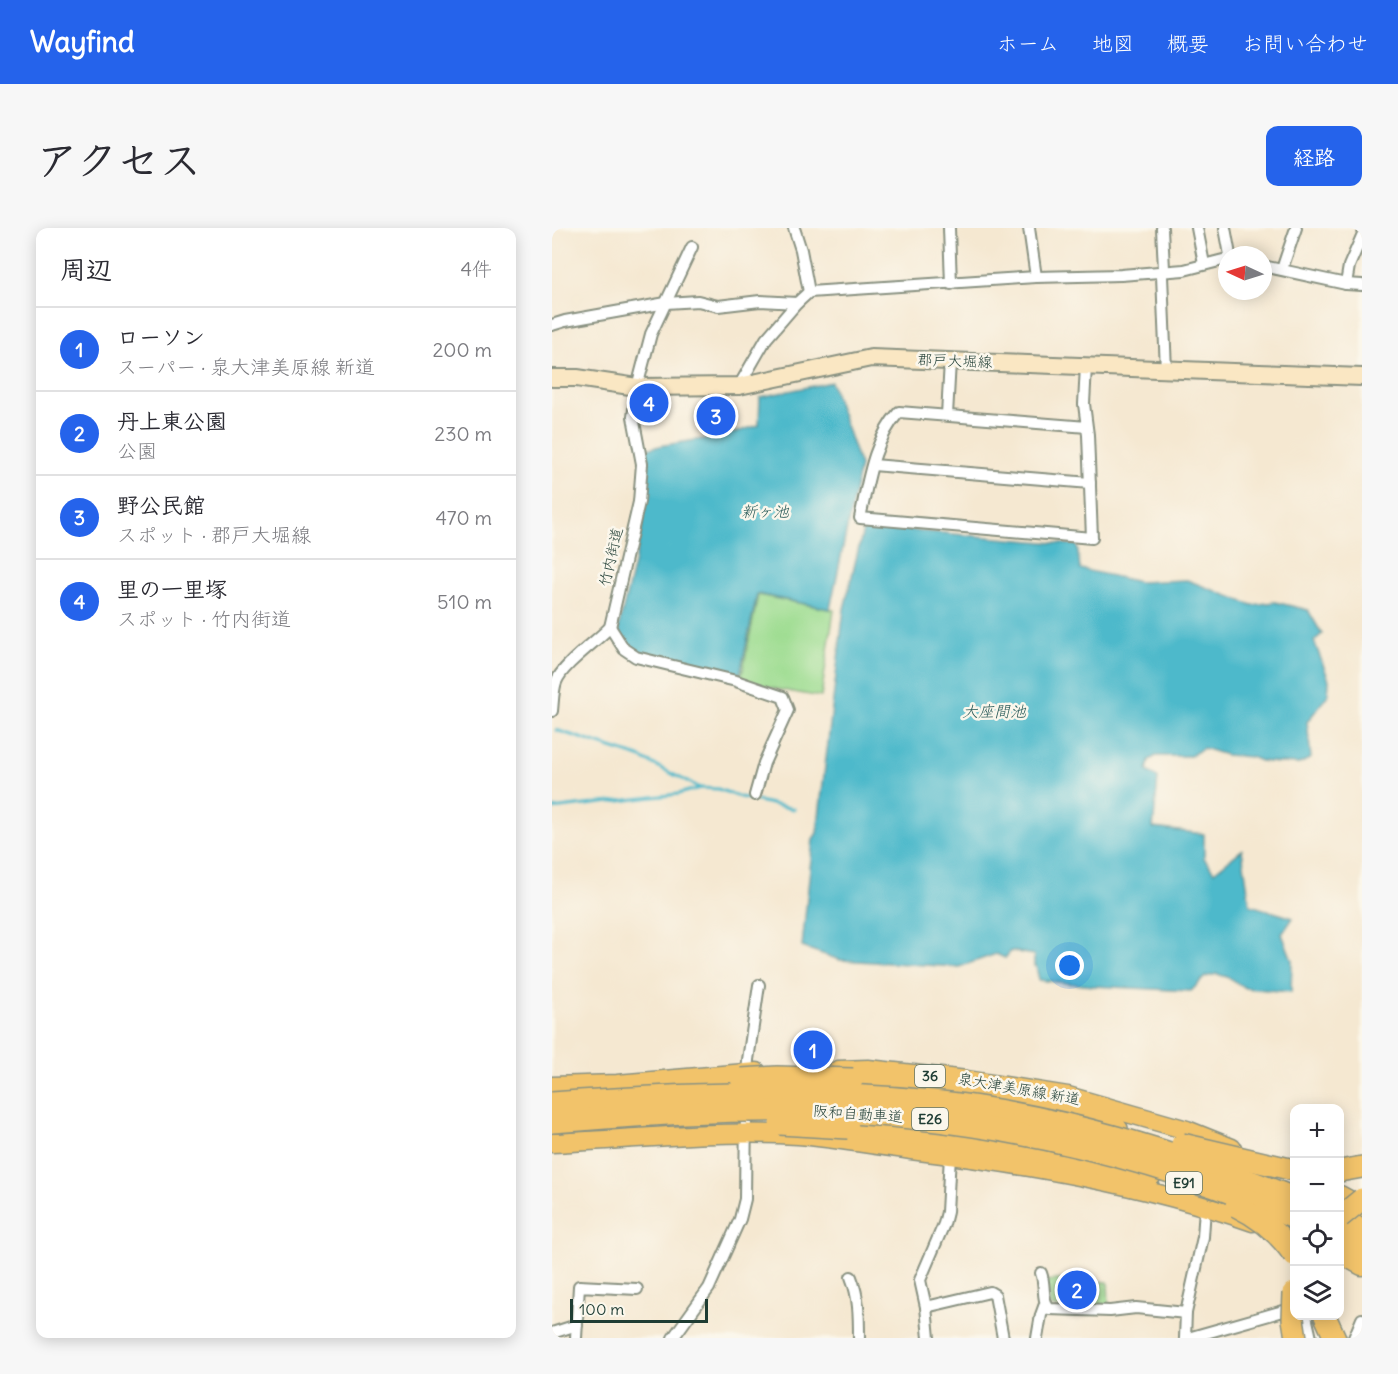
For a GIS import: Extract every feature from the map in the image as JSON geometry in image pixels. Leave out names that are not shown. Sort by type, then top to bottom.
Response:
[{"type":"highway","points":[[607,1099],[700,1084],[777,1077],[853,1079],[956,1089],[1067,1111],[1290,1187]]},
{"type":"highway","name":"阪和自動車道","points":[[552,1103],[732,1093],[865,1096],[934,1101],[998,1111],[1120,1156],[1180,1174],[1290,1216]]},
{"type":"highway","name":"阪和自動車道","points":[[552,1124],[718,1112],[820,1111],[932,1119],[1126,1139],[1184,1157],[1290,1197]]},
{"type":"highway","points":[[552,1124],[714,1122],[848,1128],[924,1134],[972,1141],[1106,1165],[1223,1196],[1272,1219],[1290,1232]]},
{"type":"highway","points":[[1059,1132],[1144,1135],[1290,1170]]},
{"type":"highway","name":"E91","points":[[1059,1132],[1239,1208],[1273,1230],[1290,1250]]},
{"type":"highway","points":[[1344,1170],[1362,1167]]},
{"type":"highway","points":[[1344,1215],[1362,1199]]},
{"type":"highway","points":[[1344,1204],[1362,1208]]},
{"type":"highway","points":[[1344,1220],[1362,1230]]},
{"type":"highway","points":[[1344,1241],[1362,1250]]},
{"type":"highway","points":[[1293,1320],[1296,1338]]},
{"type":"highway","points":[[1326,1320],[1335,1338]]},
{"type":"main road","name":"郡戸大堀線","points":[[552,378],[577,378],[637,387],[739,386],[871,358],[1362,377]]},
{"type":"main road","name":"泉大津美原線 新道","points":[[552,1086],[617,1084],[782,1070],[868,1069],[967,1080],[1068,1096],[1187,1131],[1290,1170]]},
{"type":"main road","points":[[552,1143],[717,1134],[798,1135],[950,1155],[1089,1178],[1227,1213],[1290,1234]]},
{"type":"main road","points":[[1344,1197],[1362,1208]]},
{"type":"main road","points":[[1344,1256],[1362,1266]]},
{"type":"street","points":[[794,228],[809,292]]},
{"type":"street","points":[[949,228],[951,284]]},
{"type":"street","points":[[1029,228],[1036,277]]},
{"type":"street","points":[[1162,228],[1166,370]]},
{"type":"street","points":[[1197,228],[1204,264]]},
{"type":"street","points":[[1225,228],[1228,246]]},
{"type":"street","points":[[1282,269],[1296,228]]},
{"type":"street","points":[[1346,284],[1349,266],[1362,236]]},
{"type":"street","name":"竹内街道","points":[[610,627],[639,502],[642,464],[633,417],[637,387],[651,334],[692,248]]},
{"type":"street","points":[[739,386],[746,369],[766,339],[809,292],[1036,277],[1163,272],[1184,270],[1218,261]]},
{"type":"street","points":[[1272,267],[1346,284],[1362,285]]},
{"type":"street","points":[[552,326],[565,321],[666,303],[698,302],[718,306],[760,301],[797,303]]},
{"type":"street","points":[[947,415],[950,362]]},
{"type":"street","points":[[1086,366],[1084,404],[1087,427],[1092,538],[860,518],[879,445],[891,420],[899,412],[1087,427]]},
{"type":"street","points":[[873,465],[1090,483]]},
{"type":"street","points":[[552,711],[554,690],[560,676],[573,660],[610,627],[624,649],[636,657],[736,681],[783,697],[788,710],[764,763],[755,795]]},
{"type":"street","points":[[673,1338],[709,1288],[740,1219],[744,1199],[748,1060],[759,985]]},
{"type":"street","points":[[929,1338],[920,1280],[947,1212],[950,1155]]},
{"type":"street","points":[[1344,1161],[1362,1158]]},
{"type":"street","points":[[1205,1208],[1203,1237],[1186,1313],[1186,1338],[1290,1309]]},
{"type":"street","points":[[1037,1338],[1045,1304],[1045,1282],[1041,1273]]},
{"type":"street","points":[[850,1277],[856,1289],[859,1305],[859,1338]]},
{"type":"street","points":[[576,1338],[579,1286],[638,1289]]},
{"type":"street","points":[[926,1307],[990,1292],[996,1295],[1003,1338]]},
{"type":"street","points":[[1045,1304],[1049,1309],[1079,1311],[1136,1308],[1186,1313]]},
{"type":"street","points":[[1354,1338],[1362,1319]]},
{"type":"street","points":[[1307,1320],[1311,1338]]},
{"type":"street","points":[[552,1333],[577,1325]]},
{"type":"green space","points":[[758,595],[834,610],[821,697],[776,689],[741,679]]},
{"type":"green space","points":[[1046,1281],[1108,1282],[1109,1310],[1050,1307]]},
{"type":"water","name":"新ヶ池","points":[[831,382],[860,466],[830,609],[757,594],[740,674],[702,664],[675,662],[638,653],[626,645],[618,629],[644,515],[648,470],[646,449],[727,435],[759,425],[760,397]]},
{"type":"water","name":"大座間池","points":[[864,526],[1077,545],[1080,569],[1139,582],[1187,580],[1252,605],[1275,602],[1308,610],[1322,634],[1314,641],[1329,680],[1328,695],[1307,722],[1311,758],[1299,764],[1278,763],[1251,757],[1226,755],[1203,748],[1190,756],[1156,756],[1149,760],[1147,771],[1158,778],[1153,828],[1204,834],[1204,858],[1214,872],[1242,850],[1250,905],[1293,918],[1282,934],[1292,960],[1291,992],[1245,988],[1217,974],[1205,977],[1191,991],[1093,986],[1039,980],[1036,966],[1034,966],[1034,955],[1011,951],[1005,958],[996,954],[959,967],[840,960],[802,947],[813,839],[817,833],[844,609]]},
{"type":"waterway","points":[[556,730],[639,757],[700,788]]},
{"type":"waterway","points":[[552,809],[678,794],[700,788],[718,789],[740,797],[794,809]]},
{"type":"place","name":"里の一里塚","points":[[649,403]]},
{"type":"place","name":"野公民館","points":[[716,416]]},
{"type":"place","name":"ローソン","points":[[813,1050]]},
{"type":"place","name":"丹上東公園","points":[[1077,1290]]}]
